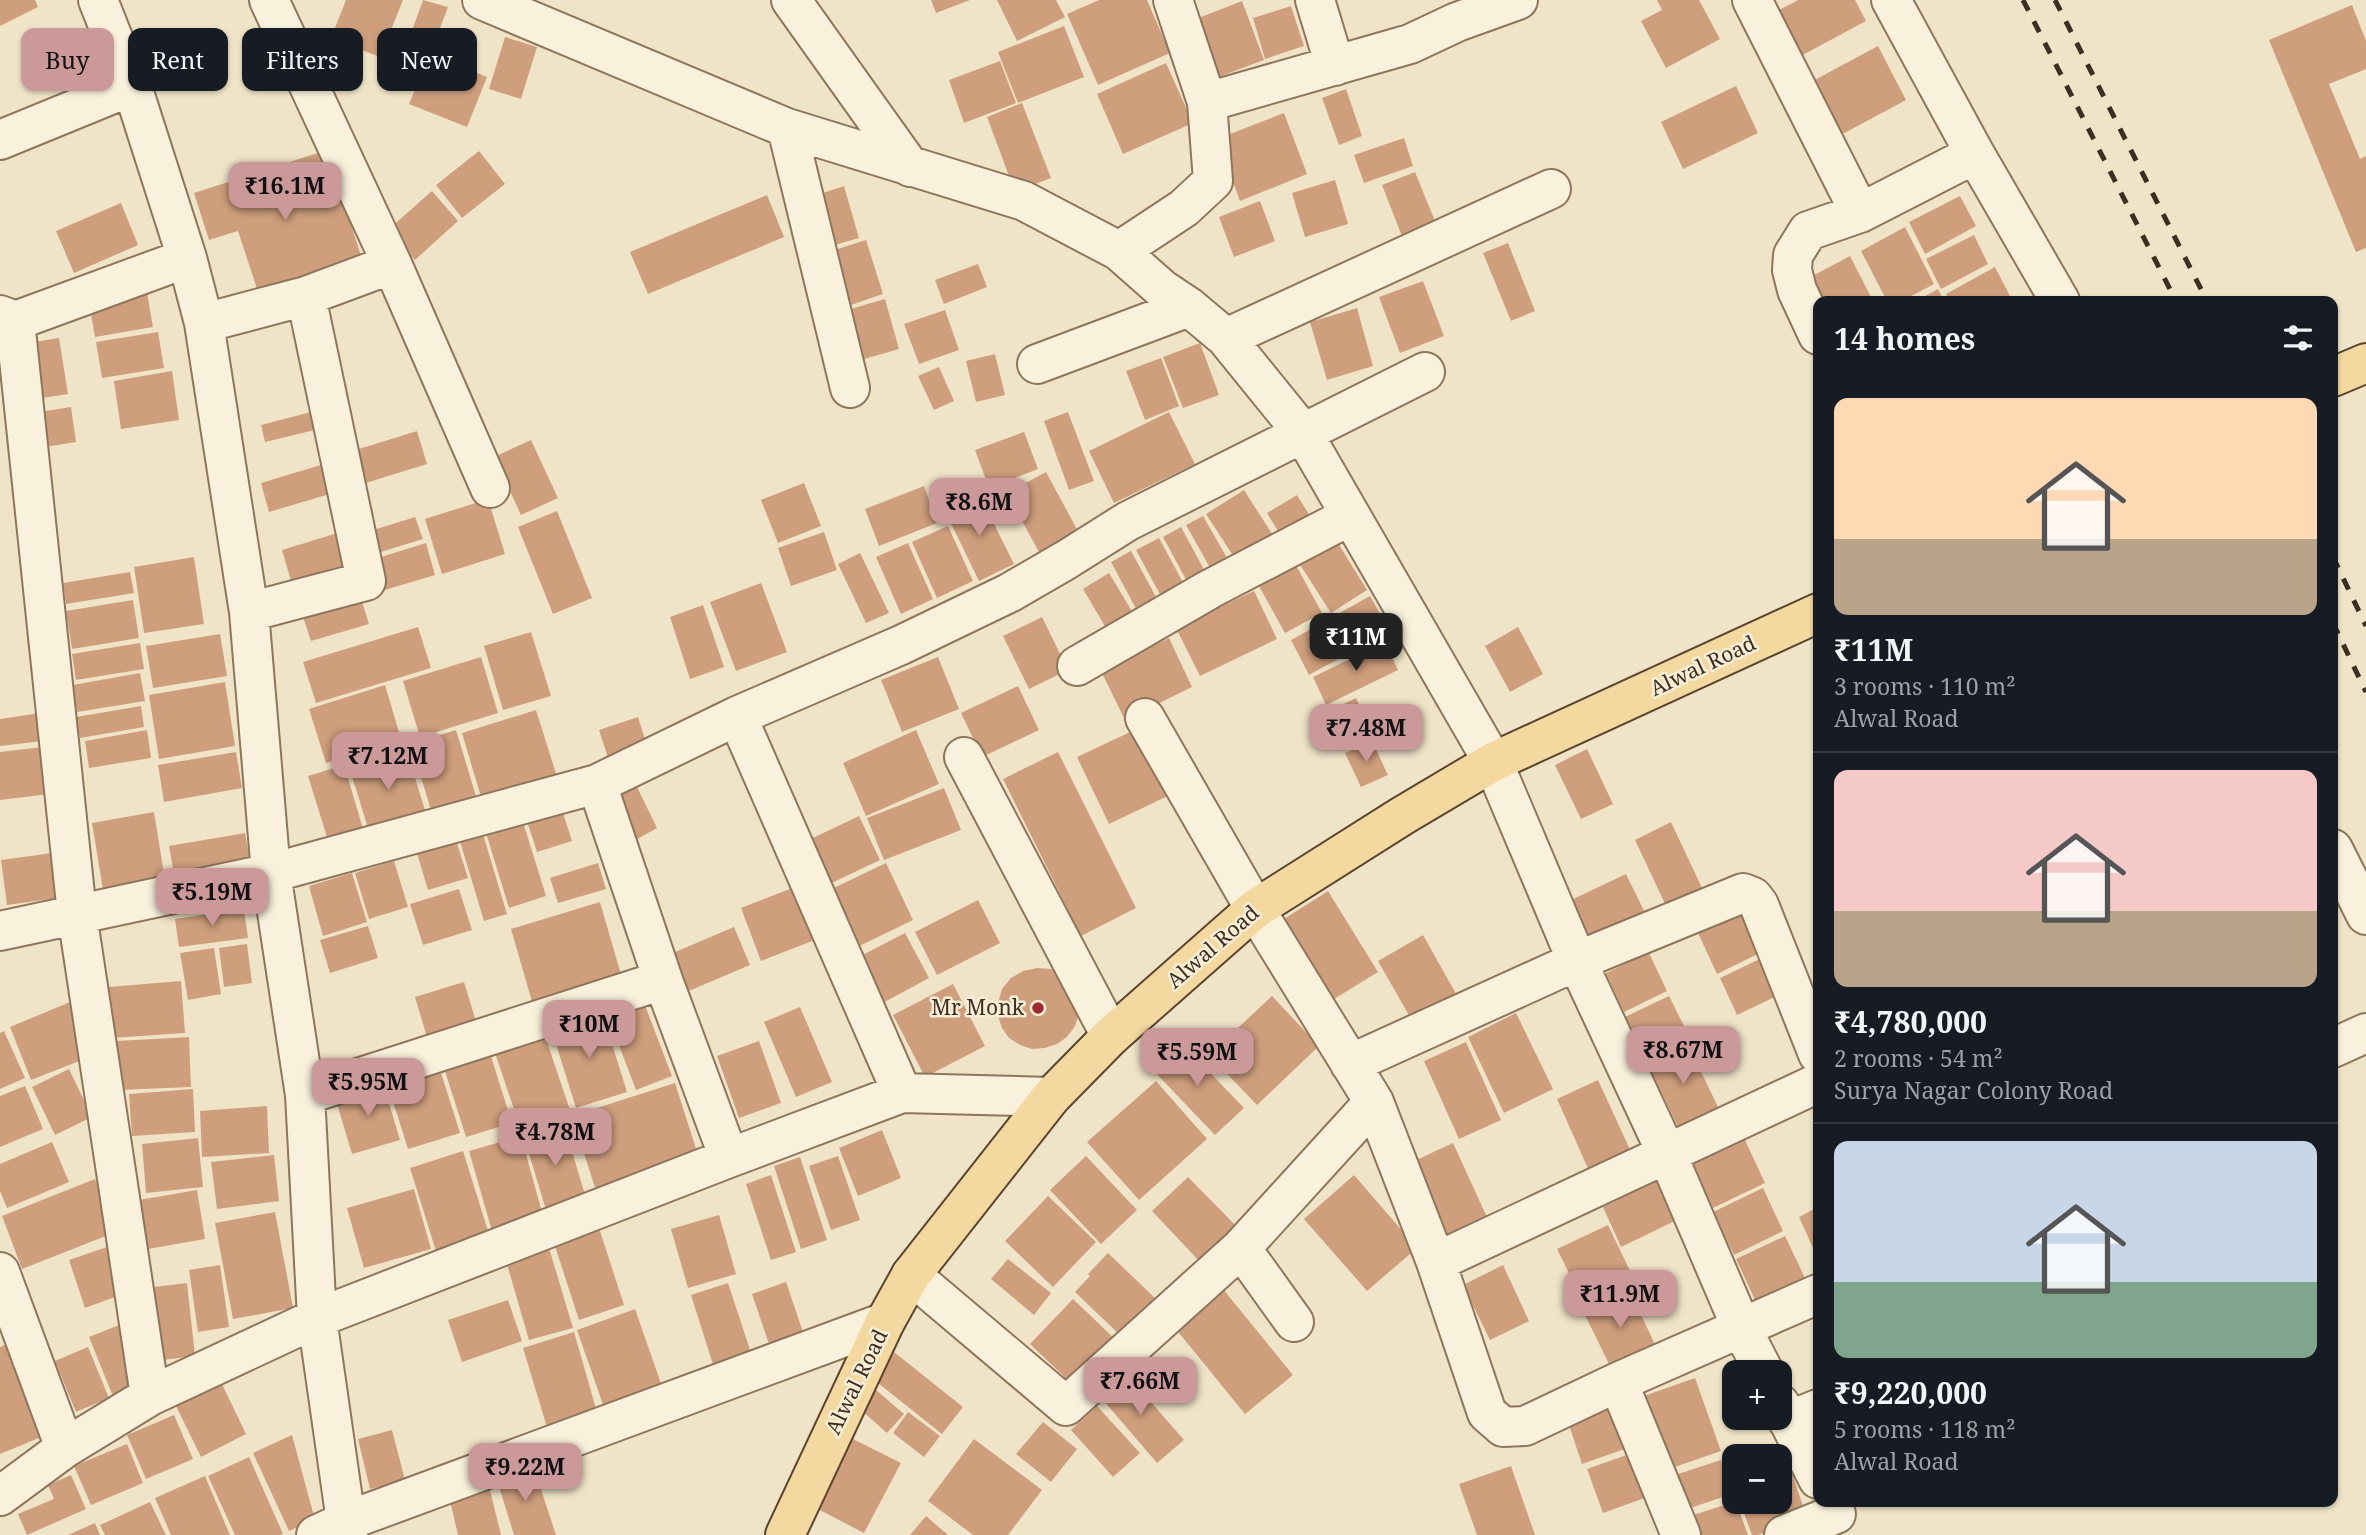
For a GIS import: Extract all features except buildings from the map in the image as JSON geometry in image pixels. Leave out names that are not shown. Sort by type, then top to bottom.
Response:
[{"type":"main road","points":[[2338,375],[2366,363]]},
{"type":"main road","name":"Alwal Road","points":[[785,1535],[911,1275],[1051,1097],[1111,1036],[1255,909],[1402,816],[1493,762],[1813,615]]},
{"type":"street","points":[[98,0],[128,76]]},
{"type":"street","points":[[269,0],[392,264],[490,488]]},
{"type":"street","points":[[482,0],[787,128],[1024,201],[1119,251],[1162,289],[1189,307],[1226,338],[1303,433],[1493,762],[1577,961],[1667,1154],[1757,1360]]},
{"type":"street","points":[[791,0],[910,167]]},
{"type":"street","points":[[1119,251],[1184,208],[1213,181],[1207,102],[1173,0]]},
{"type":"street","points":[[1315,0],[1335,66]]},
{"type":"street","points":[[1207,102],[1410,44],[1457,22],[1518,0]]},
{"type":"street","points":[[1752,0],[1860,213]]},
{"type":"street","points":[[1891,0],[2057,296]]},
{"type":"street","points":[[0,140],[128,88]]},
{"type":"street","points":[[134,91],[187,258],[204,323],[249,612],[271,873],[305,1095],[317,1318],[336,1531],[886,1322]]},
{"type":"street","points":[[787,128],[850,388]]},
{"type":"street","points":[[1813,324],[1797,290],[1792,270],[1793,255],[1808,231],[1860,213],[1975,153]]},
{"type":"street","points":[[1226,338],[1551,189]]},
{"type":"street","points":[[150,1396],[77,915],[7,318],[187,258]]},
{"type":"street","points":[[204,323],[306,296],[392,264]]},
{"type":"street","points":[[249,612],[366,581],[306,296]]},
{"type":"street","points":[[1037,364],[1189,307]]},
{"type":"street","points":[[0,931],[271,873],[597,784],[737,716],[901,645],[1009,593],[1128,521],[1425,372]]},
{"type":"street","points":[[1077,666],[1210,589],[1350,516]]},
{"type":"street","points":[[737,716],[902,1093]]},
{"type":"street","points":[[1145,718],[1255,909],[1374,1102],[1436,1262],[1486,1413],[1503,1427],[1525,1426],[1813,1296]]},
{"type":"street","points":[[964,757],[1111,1036]]},
{"type":"street","points":[[597,784],[663,979],[729,1158]]},
{"type":"street","points":[[2338,859],[2366,915]]},
{"type":"street","points":[[1350,1064],[1577,961],[1743,893],[1754,897],[1813,1042]]},
{"type":"street","points":[[305,1095],[663,979]]},
{"type":"street","points":[[2338,1046],[2366,1033]]},
{"type":"street","points":[[1436,1262],[1813,1085]]},
{"type":"street","points":[[0,1496],[65,1448],[150,1396],[317,1318],[729,1158],[902,1093],[1051,1097]]},
{"type":"street","points":[[911,1275],[1066,1406],[1241,1248],[1374,1102]]},
{"type":"street","points":[[1241,1248],[1294,1322]]},
{"type":"street","points":[[0,1272],[65,1448]]},
{"type":"street","points":[[1618,1382],[1681,1535]]},
{"type":"street","points":[[1803,1414],[1813,1447]]},
{"type":"street","points":[[1784,1535],[1813,1507]]},
{"type":"railway","points":[[2023,0],[2173,296]]},
{"type":"railway","points":[[2055,0],[2204,296]]},
{"type":"railway","points":[[2338,567],[2366,626]]},
{"type":"railway","points":[[2338,633],[2366,692]]},
{"type":"place","name":"Mr Monk","points":[[1038,1008]]}]
